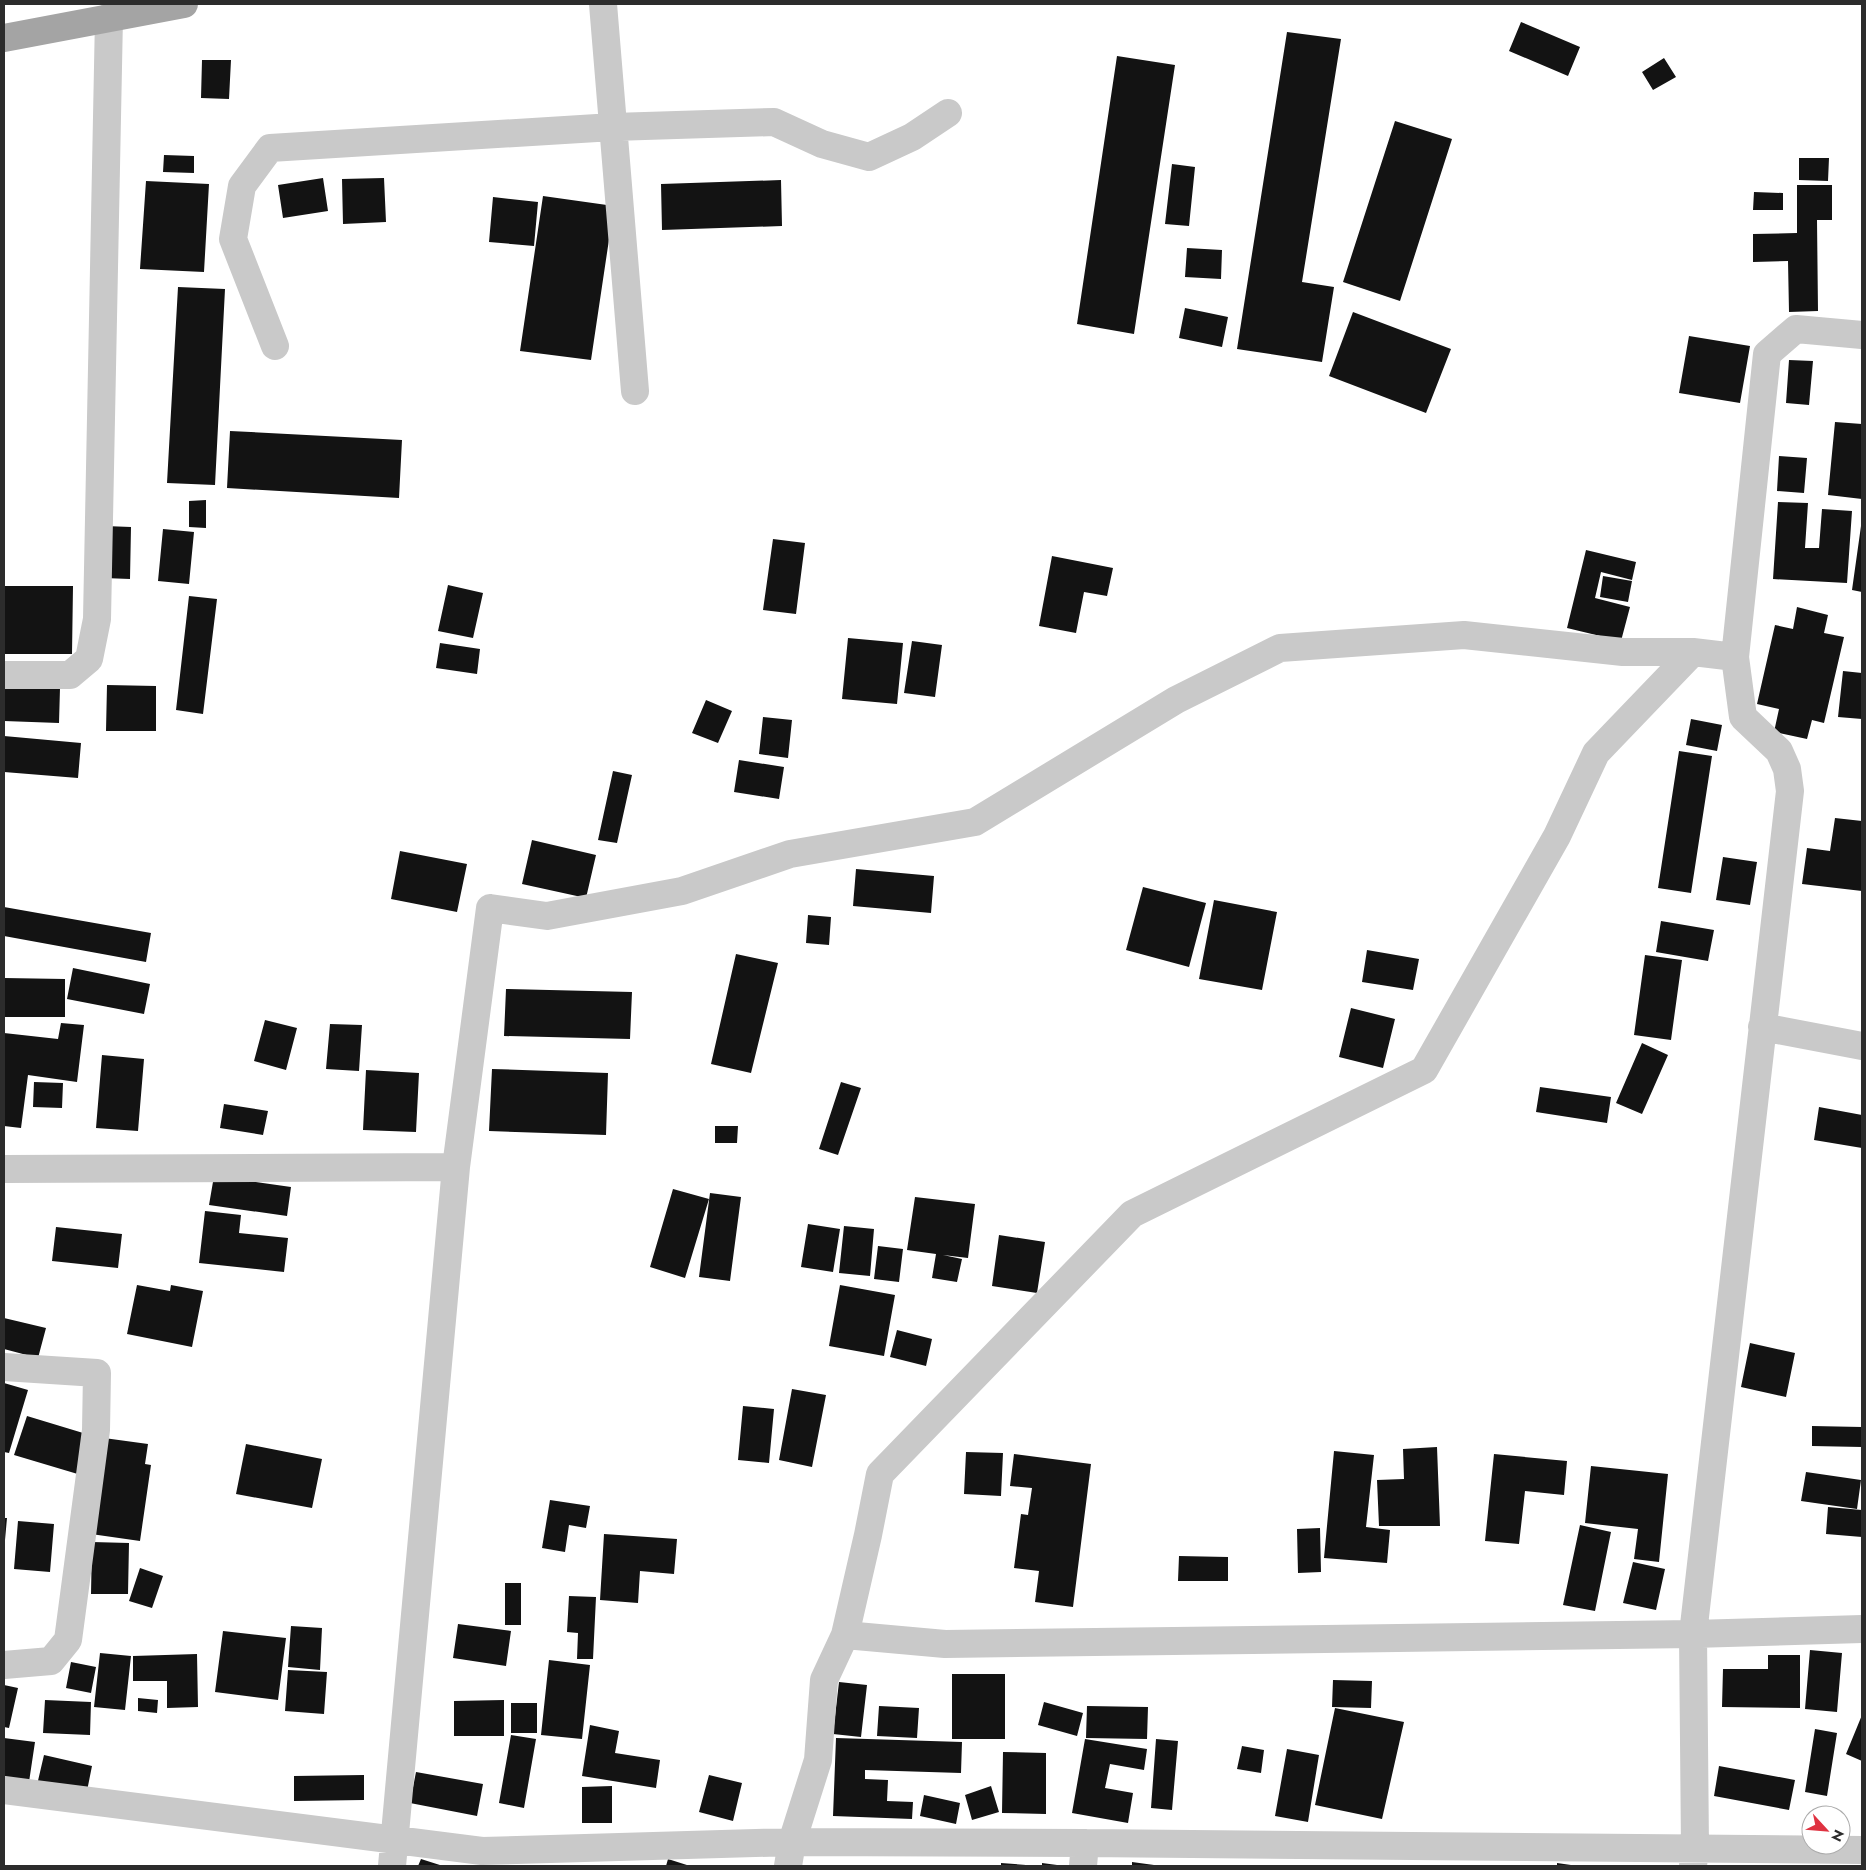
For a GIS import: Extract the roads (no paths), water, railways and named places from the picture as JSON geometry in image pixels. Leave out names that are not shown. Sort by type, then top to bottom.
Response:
[{"type":"main road","points":[[4,38],[184,4]]},
{"type":"street","points":[[603,4],[634,391]]},
{"type":"street","points":[[4,674],[70,675],[90,659],[97,618],[109,17]]},
{"type":"street","points":[[275,346],[233,239],[242,186],[270,148],[613,127],[774,122],[822,144],[869,157],[912,137],[948,113]]},
{"type":"street","points":[[1694,1857],[1693,1634],[1790,791],[1787,769],[1779,751],[1743,717],[1735,657],[1767,354],[1796,330],[1862,335]]},
{"type":"street","points":[[393,1853],[456,1167],[490,908],[547,916],[682,891],[790,854],[975,822],[1176,700],[1280,648],[1464,634],[1623,652],[1693,652],[1735,657]]},
{"type":"street","points":[[790,1854],[818,1760],[824,1680],[845,1635],[880,1474],[1132,1214],[1424,1070],[1557,836],[1596,753],[1693,652]]},
{"type":"street","points":[[1762,1027],[1862,1046]]},
{"type":"street","points":[[4,1169],[456,1167]]},
{"type":"street","points":[[4,1367],[97,1373],[96,1430],[68,1640],[51,1661],[4,1666]]},
{"type":"street","points":[[845,1635],[945,1644],[1693,1634],[1862,1629]]},
{"type":"street","points":[[4,1790],[393,1853],[482,1851],[1694,1857],[1862,1850]]}]
